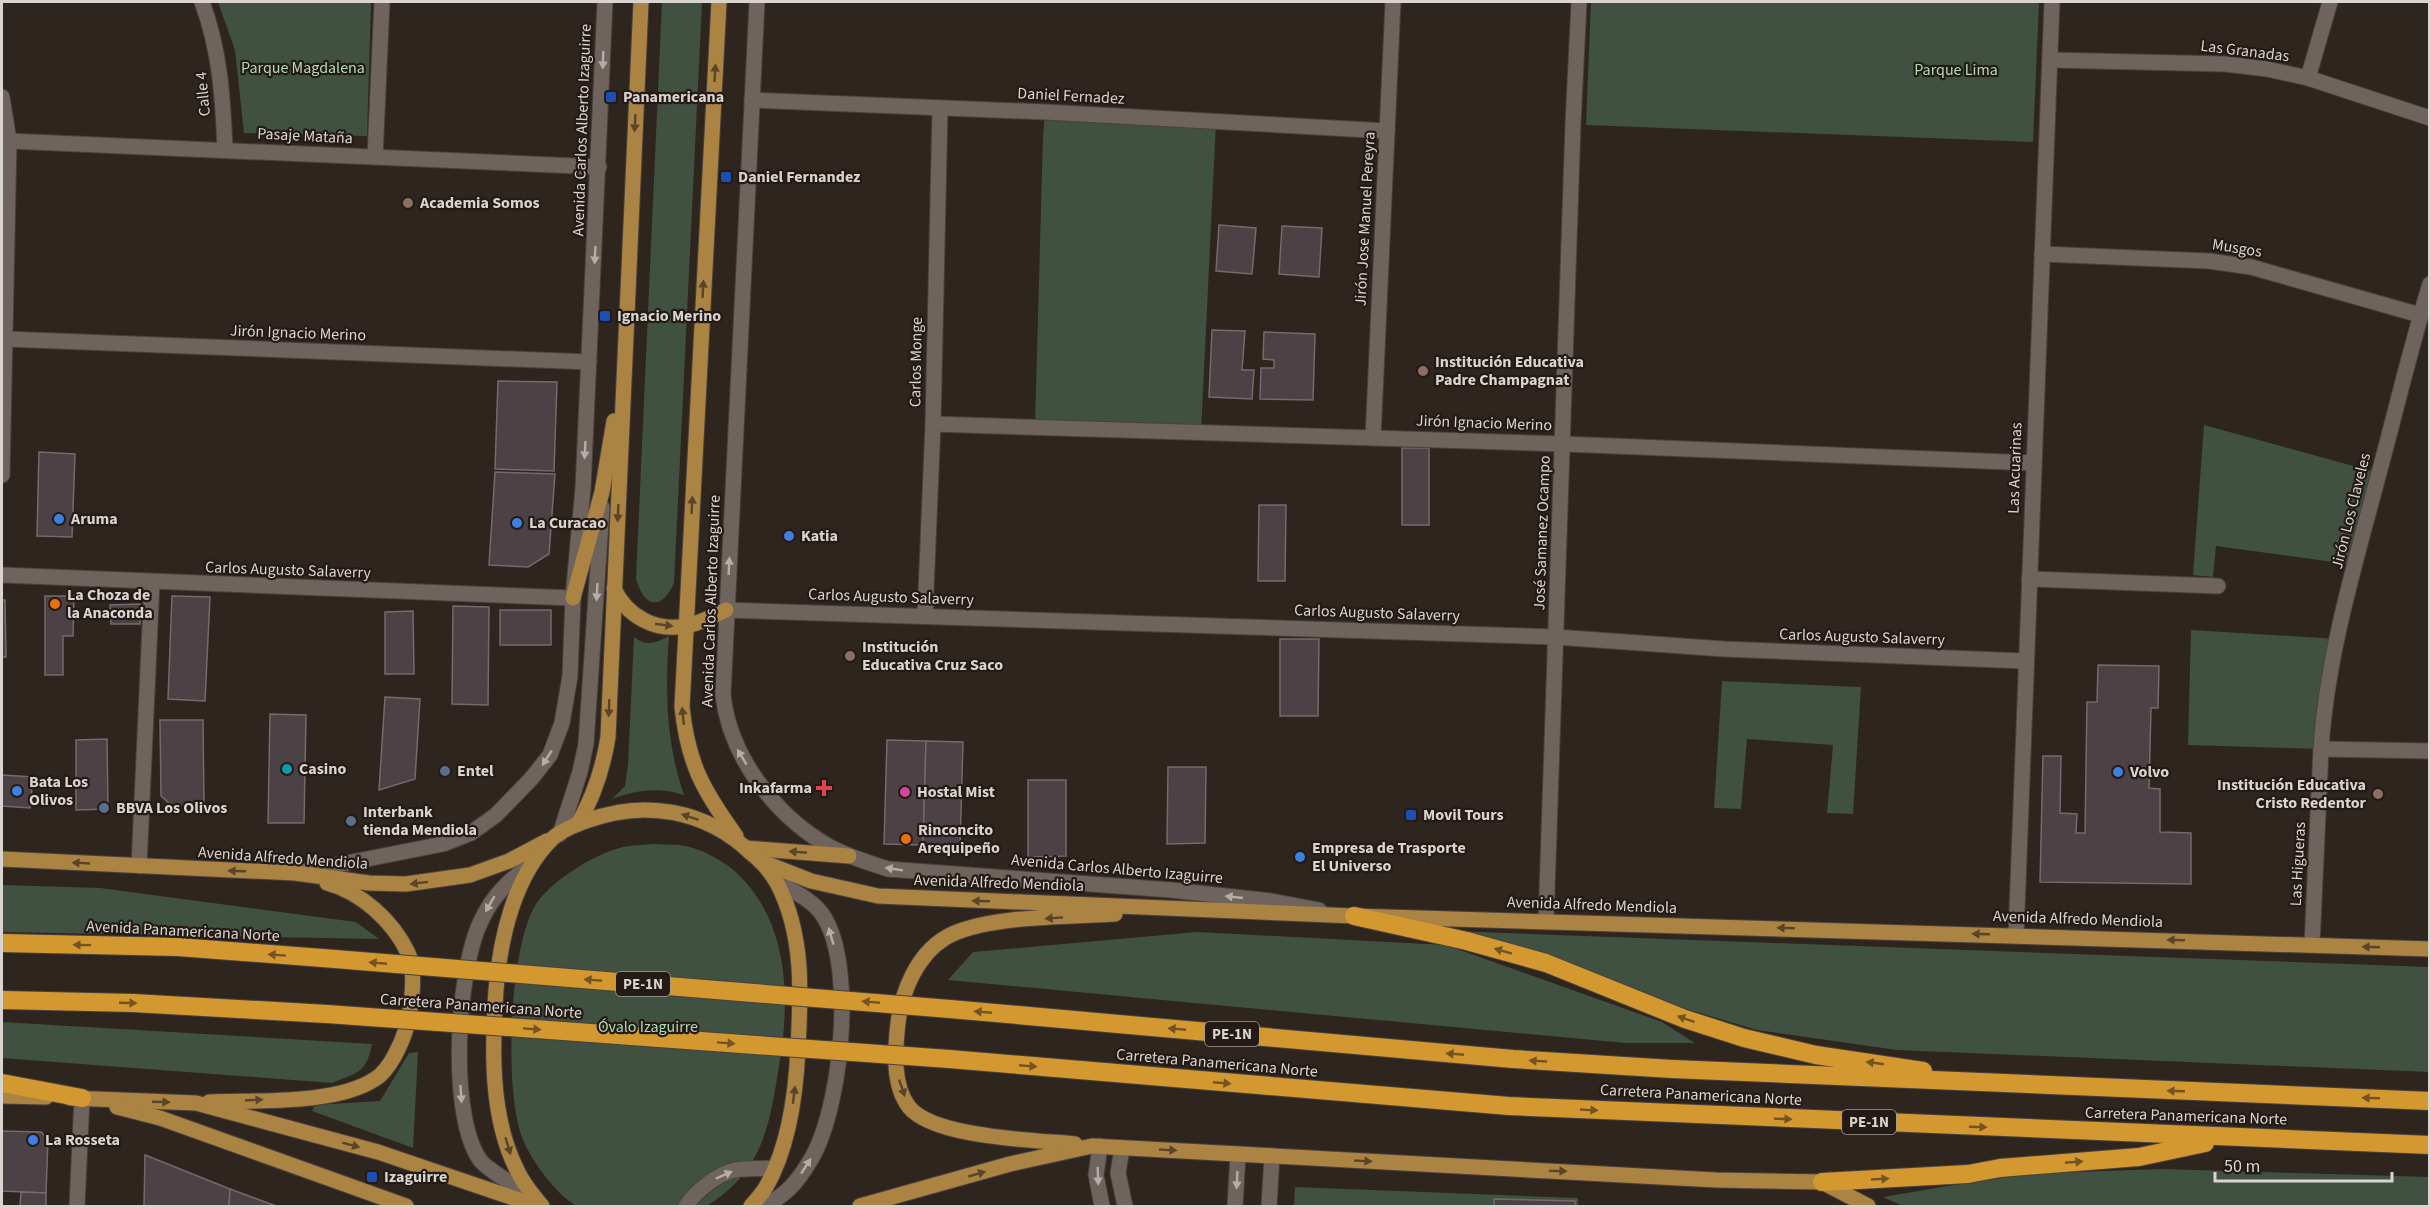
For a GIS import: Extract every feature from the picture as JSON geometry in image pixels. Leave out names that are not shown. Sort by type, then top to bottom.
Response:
[{"type":"highway","points":[[1354,916],[1467,941],[1546,963],[1685,1019],[1744,1038],[1816,1055],[1995,1084]]},
{"type":"highway","name":"Avenida Panamericana Norte","points":[[2,943],[178,947],[335,959]]},
{"type":"highway","name":"Carretera Panamericana Norte","points":[[335,959],[950,1009],[1513,1059],[1995,1084],[2430,1101]]},
{"type":"highway","name":"Carretera Panamericana Norte","points":[[2,1000],[133,1003],[327,1014],[949,1059],[1509,1106],[2430,1145]]},
{"type":"highway","points":[[2,1083],[82,1098]]},
{"type":"highway","points":[[1821,1182],[1968,1174],[2000,1168],[2139,1157],[2230,1137]]},
{"type":"main road","points":[[578,824],[592,801],[606,747],[641,2]]},
{"type":"main road","name":"Avenida Carlos Alberto Izaguirre","points":[[719,2],[682,707],[685,739],[696,774],[712,802],[744,846]]},
{"type":"main road","points":[[573,598],[602,492],[625,350]]},
{"type":"main road","points":[[614,589],[626,609],[640,618],[668,626],[686,626],[726,610]]},
{"type":"main road","name":"Avenida Carlos Alberto Izaguirre","points":[[539,1204],[517,1171],[500,1115],[493,1050],[498,965],[507,926],[517,896],[532,864],[556,836],[578,824],[605,814],[620,811],[662,810],[691,816],[717,827],[744,846],[777,882],[795,933],[800,989],[797,1070],[793,1106],[783,1146],[774,1168],[766,1187],[751,1206]]},
{"type":"main road","name":"Avenida Alfredo Mendiola","points":[[2,859],[295,873],[369,883],[406,884],[452,879],[509,861],[556,836]]},
{"type":"main road","points":[[744,846],[849,856]]},
{"type":"main road","name":"Avenida Alfredo Mendiola","points":[[760,861],[811,881],[878,896],[1354,916],[2016,935],[2430,950]]},
{"type":"main road","points":[[2,1096],[196,1103],[344,1094],[377,1079],[400,1047],[410,1015],[413,995],[409,955],[389,924],[364,901],[333,884],[295,873]]},
{"type":"main road","points":[[1217,910],[992,922],[969,927],[944,938],[923,957],[910,980],[899,1011],[896,1059],[899,1086],[909,1106],[923,1119],[941,1127],[981,1134],[1096,1146],[1716,1180],[1821,1182],[1868,1206]]},
{"type":"main road","points":[[82,1098],[160,1118],[406,1206]]},
{"type":"main road","points":[[196,1103],[378,1152],[539,1204]]},
{"type":"main road","points":[[860,1206],[1043,1155],[1096,1146]]},
{"type":"main road","points":[[890,1206],[943,1183]]},
{"type":"street","name":"Calle 4","points":[[202,2],[217,53],[222,85],[225,150]]},
{"type":"street","points":[[375,157],[382,2]]},
{"type":"street","name":"Avenida Carlos Alberto Izaguirre","points":[[295,873],[443,844],[471,833],[510,803],[549,755],[562,723],[570,676],[573,598],[583,488],[605,2]]},
{"type":"street","name":"Avenida Carlos Alberto Izaguirre","points":[[757,2],[723,696],[725,714],[735,743],[752,772],[783,811],[812,836],[849,856],[888,869],[1171,890],[1271,901],[1354,916]]},
{"type":"street","name":"Jirón Jose Manuel Pereyra","points":[[1373,438],[1394,2]]},
{"type":"street","name":"José Samanez Ocampo","points":[[1546,921],[1579,2]]},
{"type":"street","name":"Las Acuarinas","points":[[2016,935],[2052,2]]},
{"type":"street","points":[[2308,78],[2330,2]]},
{"type":"street","name":"Las Granadas","points":[[2050,60],[2225,64],[2267,69],[2308,78],[2430,118]]},
{"type":"street","points":[[2,97],[9,141],[2,475]]},
{"type":"street","name":"Daniel Fernadez","points":[[752,100],[1045,112],[1387,131]]},
{"type":"street","name":"Carlos Monge","points":[[926,615],[940,109]]},
{"type":"street","name":"Pasaje Mataña","points":[[9,141],[599,166]]},
{"type":"street","name":"Musgos","points":[[2042,254],[2209,261],[2251,267],[2420,315]]},
{"type":"street","name":"Jirón Los Claveles","points":[[2321,749],[2324,701],[2334,651],[2420,315],[2430,284]]},
{"type":"street","name":"Jirón Ignacio Merino","points":[[6,339],[589,362]]},
{"type":"street","name":"Jirón Ignacio Merino","points":[[933,424],[1564,444],[2033,463]]},
{"type":"street","points":[[556,836],[580,772],[586,744],[602,492]]},
{"type":"street","name":"Carlos Augusto Salaverry","points":[[2,575],[573,598]]},
{"type":"street","points":[[2030,579],[2218,586]]},
{"type":"street","points":[[139,866],[152,582]]},
{"type":"street","name":"Carlos Augusto Salaverry","points":[[726,610],[1556,637],[1724,650],[2025,661]]},
{"type":"street","points":[[2321,749],[2430,751]]},
{"type":"street","name":"Las Higueras","points":[[2312,945],[2321,749]]},
{"type":"street","points":[[532,864],[509,880],[495,896],[481,921],[470,951],[463,1006],[461,1098],[470,1138],[481,1162],[539,1204]]},
{"type":"street","points":[[766,1206],[789,1191],[811,1160],[824,1130],[839,1052],[842,991],[840,966],[824,915],[808,900],[777,882]]},
{"type":"street","points":[[77,1206],[82,1098]]},
{"type":"street","points":[[1096,1146],[1096,1175],[1102,1206]]},
{"type":"street","points":[[1122,1148],[1118,1173],[1125,1206]]},
{"type":"street","points":[[1235,1206],[1238,1154]]},
{"type":"street","points":[[1269,1206],[1272,1156]]},
{"type":"street","points":[[686,1206],[692,1197],[716,1178],[725,1174],[735,1170],[774,1168]]},
{"type":"green space","name":"Parque Magdalena","points":[[218,2],[371,2],[367,136],[244,133],[235,50]]},
{"type":"green space","points":[[662,2],[702,2],[674,583],[664,599],[653,602],[643,596],[636,579]]},
{"type":"green space","name":"Parque Lima","points":[[1591,2],[2039,2],[2033,142],[1586,125]]},
{"type":"green space","points":[[1045,112],[1216,122],[1201,432],[1035,427]]},
{"type":"green space","points":[[2204,425],[2379,473],[2355,565],[2216,546],[2213,577],[2193,575]]},
{"type":"green space","points":[[2191,630],[2337,639],[2321,749],[2188,745]]},
{"type":"green space","points":[[669,636],[668,717],[674,756],[684,795],[665,791],[648,791],[630,793],[612,799],[625,786],[628,765],[634,637],[651,643]]},
{"type":"green space","points":[[1722,681],[1861,687],[1853,814],[1827,813],[1833,745],[1747,739],[1741,809],[1714,808]]},
{"type":"green space","name":"Óvalo Izaguirre","points":[[654,844],[686,846],[715,858],[731,868],[750,888],[765,910],[775,934],[781,960],[785,1013],[783,1040],[767,1128],[752,1162],[740,1178],[707,1206],[575,1205],[559,1192],[537,1165],[522,1137],[516,1115],[511,1054],[515,984],[520,952],[527,924],[536,904],[563,877],[612,850],[627,846]]},
{"type":"green space","points":[[2,885],[100,888],[356,922],[379,939],[2,932]]},
{"type":"green space","points":[[1450,931],[2429,967],[2429,1072],[1897,1050],[1757,1030],[1673,1005]]},
{"type":"green space","points":[[1197,932],[1446,945],[1662,1022],[1695,1043],[1625,1043],[948,980],[973,952]]},
{"type":"green space","points":[[2,1022],[372,1044],[367,1061],[360,1070],[332,1083],[2,1058]]},
{"type":"green space","points":[[418,1052],[413,1148],[312,1111],[315,1105],[380,1101],[409,1053]]},
{"type":"green space","points":[[2162,1169],[2430,1177],[2429,1206],[1903,1206],[1883,1197],[2018,1174]]},
{"type":"green space","points":[[1295,1187],[1578,1198],[1578,1206],[1294,1206]]},
{"type":"building","points":[[1219,225],[1256,228],[1252,274],[1216,271]]},
{"type":"building","points":[[1282,226],[1322,228],[1319,277],[1279,274]]},
{"type":"building","points":[[1212,330],[1245,331],[1242,370],[1254,370],[1252,399],[1209,397]]},
{"type":"building","points":[[1264,332],[1315,334],[1313,400],[1260,399],[1261,368],[1274,368],[1274,360],[1263,359]]},
{"type":"building","points":[[498,381],[557,382],[554,471],[495,469]]},
{"type":"building","points":[[1402,448],[1429,448],[1429,525],[1402,525]]},
{"type":"building","points":[[39,452],[75,454],[72,537],[37,536]]},
{"type":"building","points":[[495,472],[555,474],[549,554],[528,567],[489,565]]},
{"type":"building","points":[[1259,505],[1286,505],[1285,581],[1258,581]]},
{"type":"building","points":[[45,596],[74,596],[73,636],[63,636],[63,675],[45,675]]},
{"type":"building","points":[[172,596],[210,597],[205,701],[168,699]]},
{"type":"building","points":[[2,600],[5,600],[6,657],[2,657]]},
{"type":"building","points":[[140,604],[140,624],[111,624],[110,605]]},
{"type":"building","points":[[453,606],[489,607],[488,705],[452,704]]},
{"type":"building","points":[[500,610],[551,610],[551,645],[500,645]]},
{"type":"building","points":[[413,611],[414,674],[385,674],[385,612]]},
{"type":"building","points":[[1280,639],[1319,639],[1318,716],[1280,716]]},
{"type":"building","name":"Volvo","points":[[2098,665],[2159,666],[2158,708],[2151,708],[2149,788],[2160,789],[2160,832],[2191,833],[2191,884],[2040,882],[2043,756],[2061,756],[2060,813],[2077,814],[2076,833],[2085,833],[2087,702],[2097,702]]},
{"type":"building","points":[[385,697],[420,699],[415,779],[379,790]]},
{"type":"building","name":"Casino","points":[[270,714],[306,715],[304,823],[268,823]]},
{"type":"building","points":[[160,720],[203,720],[204,805],[172,806],[161,796]]},
{"type":"building","points":[[107,739],[108,809],[76,810],[76,740]]},
{"type":"building","name":"Hostal Mist","points":[[887,740],[926,741],[923,845],[884,844]]},
{"type":"building","points":[[926,741],[963,742],[960,846],[923,845]]},
{"type":"building","points":[[1168,767],[1206,767],[1205,843],[1167,844]]},
{"type":"building","name":"Bata Los Olivos","points":[[2,775],[33,777],[30,808],[2,806]]},
{"type":"building","points":[[1028,780],[1066,780],[1066,856],[1028,857]]},
{"type":"building","points":[[2,1131],[41,1132],[48,1139],[46,1193],[2,1191]]},
{"type":"building","points":[[145,1155],[230,1189],[229,1206],[144,1206]]},
{"type":"building","points":[[230,1189],[276,1206],[229,1206]]},
{"type":"building","points":[[21,1192],[46,1193],[46,1206],[20,1206]]},
{"type":"building","points":[[1494,1199],[1575,1201],[1575,1206],[1494,1206]]},
{"type":"place","name":"Panamericana","points":[[611,97]]},
{"type":"place","name":"Daniel Fernandez","points":[[726,177]]},
{"type":"place","name":"Academia Somos","points":[[408,203]]},
{"type":"place","name":"Ignacio Merino","points":[[605,316]]},
{"type":"place","name":"Institución Educativa Padre Champagnat","points":[[1423,371]]},
{"type":"place","name":"Aruma","points":[[59,519]]},
{"type":"place","name":"La Curacao","points":[[517,523]]},
{"type":"place","name":"Katia","points":[[789,536]]},
{"type":"place","name":"La Choza de la Anaconda","points":[[55,604]]},
{"type":"place","name":"Institución Educativa Cruz Saco","points":[[850,656]]},
{"type":"place","name":"Casino","points":[[287,769]]},
{"type":"place","name":"Entel","points":[[445,771]]},
{"type":"place","name":"Volvo","points":[[2118,772]]},
{"type":"place","name":"Inkafarma","points":[[824,788]]},
{"type":"place","name":"Bata Los Olivos","points":[[17,791]]},
{"type":"place","name":"Hostal Mist","points":[[905,792]]},
{"type":"place","name":"Institución Educativa Cristo Redentor","points":[[2378,794]]},
{"type":"place","name":"BBVA Los Olivos","points":[[104,808]]},
{"type":"place","name":"Movil Tours","points":[[1411,815]]},
{"type":"place","name":"Interbank tienda Mendiola","points":[[351,821]]},
{"type":"place","name":"Rinconcito Arequipeño","points":[[906,839]]},
{"type":"place","name":"Empresa de Trasporte El Universo","points":[[1300,857]]},
{"type":"place","name":"La Rosseta","points":[[33,1140]]},
{"type":"place","name":"Izaguirre","points":[[372,1177]]}]
